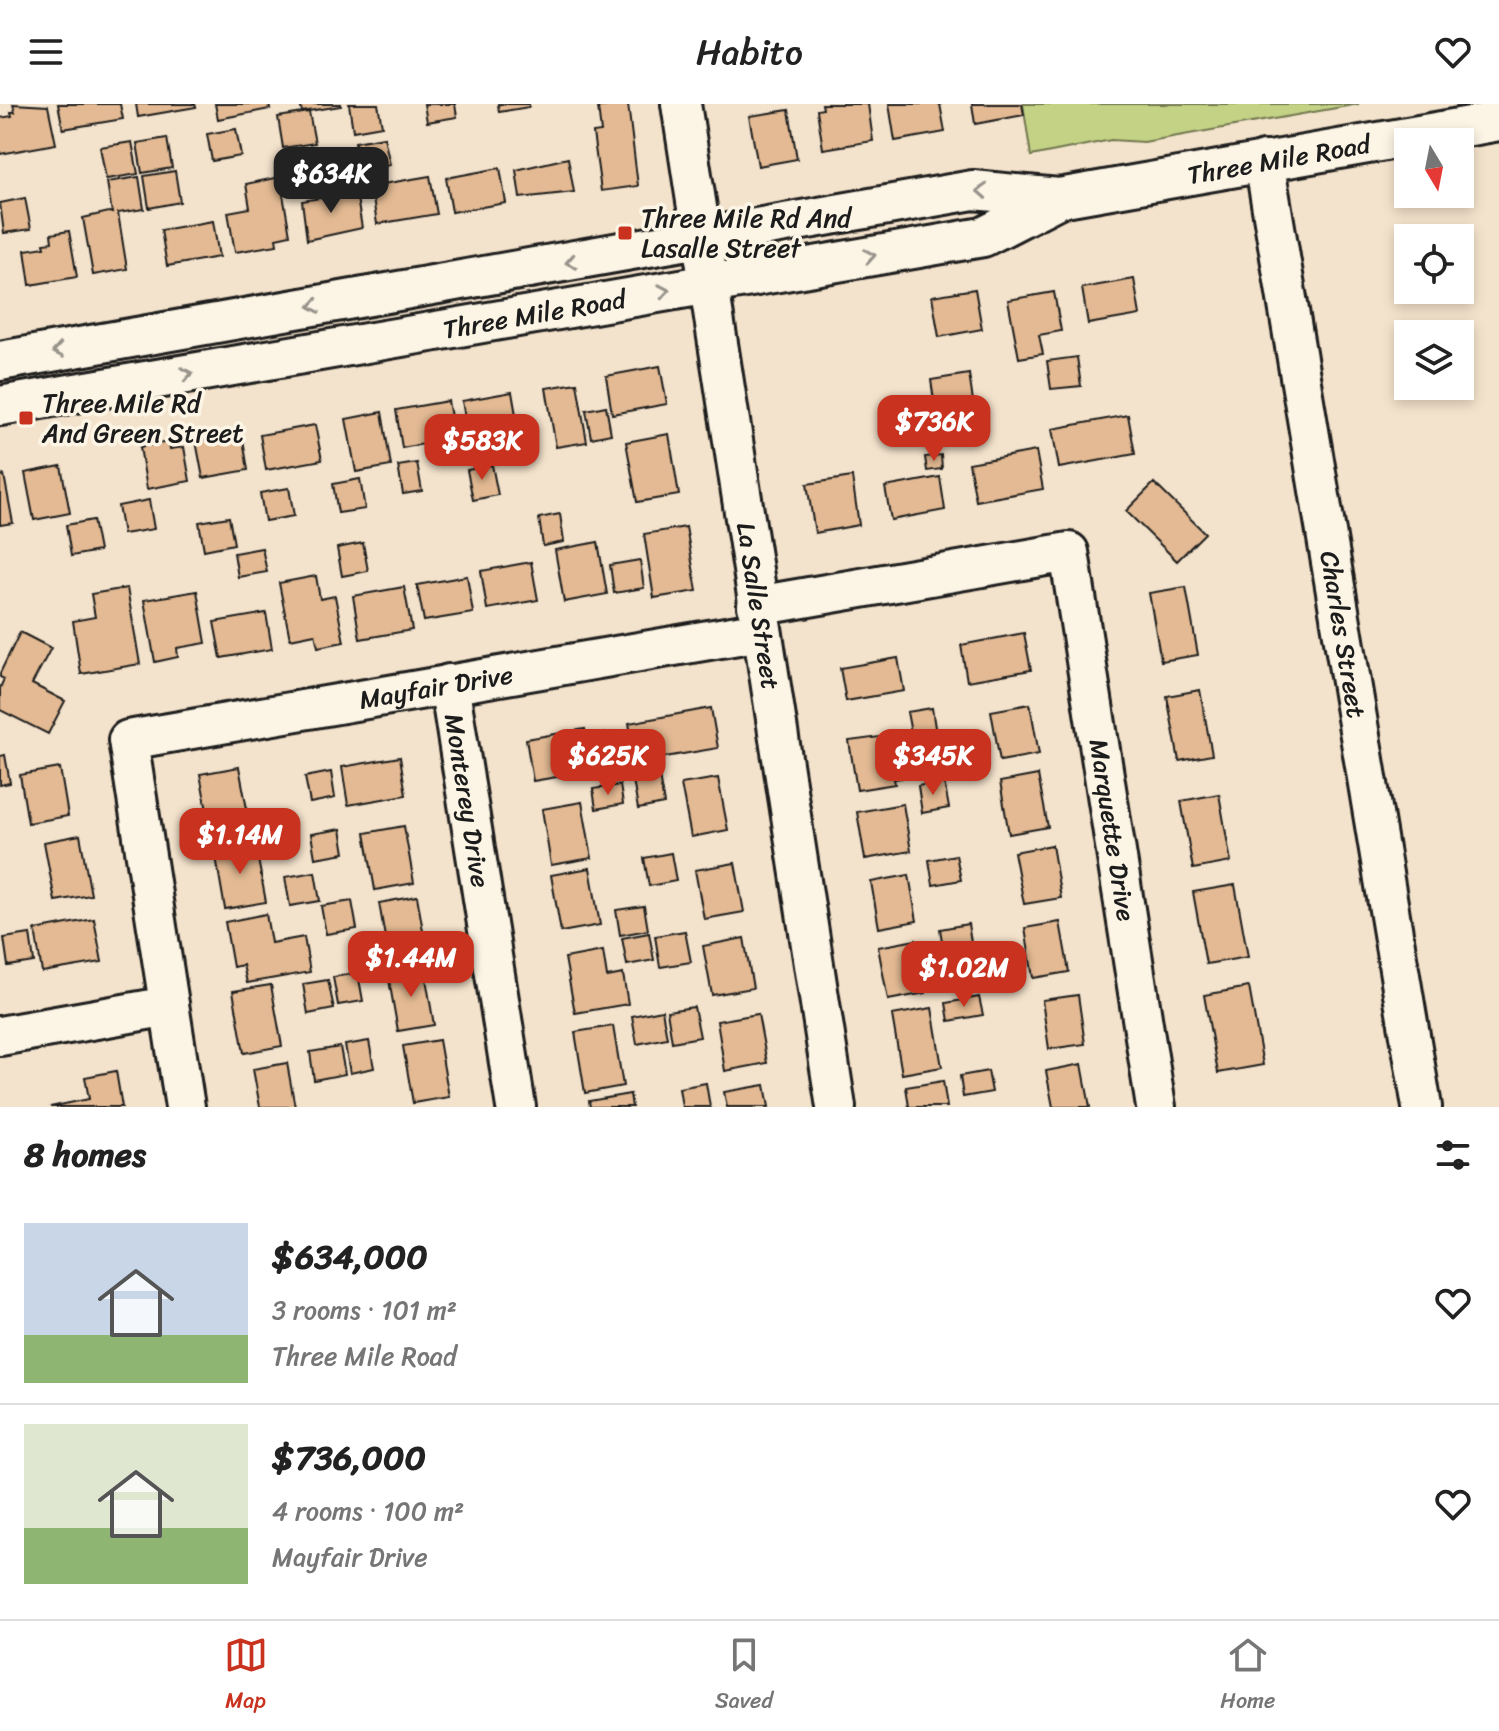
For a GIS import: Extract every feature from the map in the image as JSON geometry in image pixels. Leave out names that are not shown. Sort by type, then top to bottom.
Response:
[{"type":"street","name":"La Salle Street","points":[[681,104],[836,1107]]},
{"type":"street","name":"Three Mile Road","points":[[0,361],[973,190],[1059,198],[1499,121]]},
{"type":"street","name":"Charles Street","points":[[1264,161],[1422,1107]]},
{"type":"street","name":"Three Mile Road","points":[[0,406],[983,237],[1059,198]]},
{"type":"street","name":"Mayfair Drive","points":[[169,1006],[128,740],[449,684],[1069,552]]},
{"type":"street","name":"Marquette Drive","points":[[1069,552],[1156,1107]]},
{"type":"street","name":"Monterey Drive","points":[[449,684],[516,1107]]},
{"type":"street","points":[[0,1036],[169,1006],[185,1107]]},
{"type":"green space","points":[[1023,104],[1359,104],[1144,142],[1111,140],[1031,156]]},
{"type":"building","points":[[13,104],[48,106],[56,144],[0,154],[0,118],[12,116],[11,112],[15,112]]},
{"type":"building","points":[[58,104],[120,104],[123,119],[63,129]]},
{"type":"building","points":[[136,104],[195,104],[196,107],[138,117]]},
{"type":"building","points":[[215,104],[269,104],[270,109],[218,119]]},
{"type":"building","points":[[300,104],[341,104],[341,106],[302,112]]},
{"type":"building","points":[[349,104],[378,104],[382,126],[353,131]]},
{"type":"building","points":[[424,104],[455,104],[457,117],[427,122]]},
{"type":"building","points":[[498,104],[529,104],[529,107],[499,112]]},
{"type":"building","points":[[628,104],[638,186],[601,191],[593,133],[601,132],[598,107]]},
{"type":"building","points":[[822,104],[868,104],[873,141],[823,149],[817,110],[823,109]]},
{"type":"building","points":[[889,104],[940,104],[945,132],[895,141]]},
{"type":"building","points":[[972,104],[1022,104],[1024,115],[975,124]]},
{"type":"building","points":[[789,110],[797,159],[758,166],[749,116]]},
{"type":"building","points":[[309,112],[315,143],[283,148],[278,117]]},
{"type":"building","points":[[236,129],[241,156],[212,161],[207,134]]},
{"type":"building","points":[[384,137],[390,165],[360,171],[355,142]]},
{"type":"building","points":[[167,138],[172,168],[142,173],[137,143]]},
{"type":"building","points":[[132,142],[138,174],[106,179],[100,147]]},
{"type":"building","points":[[314,147],[319,178],[289,183],[284,152]]},
{"type":"building","points":[[568,158],[574,192],[520,198],[516,170]]},
{"type":"building","points":[[500,168],[506,203],[452,212],[446,178]]},
{"type":"building","points":[[175,171],[180,202],[149,208],[144,176]]},
{"type":"building","points":[[430,176],[437,214],[377,224],[371,186]]},
{"type":"building","points":[[139,177],[144,209],[118,213],[127,269],[93,275],[83,218],[112,213],[107,182]]},
{"type":"building","points":[[280,177],[290,235],[276,238],[277,245],[235,252],[228,212],[250,208],[246,184]]},
{"type":"building","points":[[356,192],[362,228],[307,240],[302,201]]},
{"type":"building","points":[[25,198],[31,229],[4,233],[0,203]]},
{"type":"building","points":[[213,221],[219,257],[167,266],[161,230]]},
{"type":"building","points":[[69,231],[77,277],[30,285],[25,250],[45,247],[44,243],[52,242],[51,234]]},
{"type":"building","points":[[1134,279],[1140,315],[1088,324],[1082,288]]},
{"type":"building","points":[[975,289],[982,329],[939,337],[932,296]]},
{"type":"building","points":[[1054,292],[1061,331],[1039,335],[1043,354],[1019,358],[1008,300]]},
{"type":"building","points":[[1077,357],[1081,386],[1051,389],[1047,361]]},
{"type":"building","points":[[660,366],[667,404],[612,414],[606,376]]},
{"type":"building","points":[[969,374],[973,401],[935,408],[931,380]]},
{"type":"building","points":[[577,383],[587,442],[556,447],[546,388]]},
{"type":"building","points":[[512,392],[519,432],[469,440],[462,401]]},
{"type":"building","points":[[448,401],[455,438],[402,448],[396,410]]},
{"type":"building","points":[[606,406],[611,434],[591,438],[586,410]]},
{"type":"building","points":[[382,412],[391,466],[356,472],[346,419]]},
{"type":"building","points":[[1128,415],[1135,454],[1059,468],[1052,429]]},
{"type":"building","points":[[315,425],[322,460],[266,470],[260,435]]},
{"type":"building","points":[[242,433],[248,470],[203,478],[196,441]]},
{"type":"building","points":[[669,434],[679,495],[637,502],[626,442]]},
{"type":"building","points":[[169,442],[170,449],[184,447],[190,481],[147,489],[140,447]]},
{"type":"building","points":[[1036,451],[1043,489],[976,501],[969,463]]},
{"type":"building","points":[[941,455],[942,469],[927,471],[925,457]]},
{"type":"building","points":[[417,463],[422,491],[403,494],[398,466]]},
{"type":"building","points":[[492,465],[498,495],[473,500],[467,470]]},
{"type":"building","points":[[61,466],[70,513],[34,520],[25,473]]},
{"type":"building","points":[[4,475],[13,523],[0,525],[0,476]]},
{"type":"building","points":[[852,477],[859,525],[815,533],[807,484]]},
{"type":"building","points":[[940,477],[945,510],[891,520],[885,487]]},
{"type":"building","points":[[360,479],[365,509],[338,513],[333,484]]},
{"type":"building","points":[[1154,483],[1205,533],[1177,561],[1126,511]]},
{"type":"building","points":[[289,488],[294,516],[265,521],[260,493]]},
{"type":"building","points":[[149,500],[154,529],[123,534],[118,506]]},
{"type":"building","points":[[560,514],[564,542],[543,546],[539,518]]},
{"type":"building","points":[[229,517],[234,544],[204,550],[199,522]]},
{"type":"building","points":[[93,520],[99,551],[71,556],[66,525]]},
{"type":"building","points":[[686,527],[697,591],[654,598],[644,534]]},
{"type":"building","points":[[598,542],[607,594],[564,602],[555,550]]},
{"type":"building","points":[[363,543],[368,571],[342,576],[337,548]]},
{"type":"building","points":[[262,548],[267,572],[238,577],[234,553]]},
{"type":"building","points":[[640,560],[644,588],[614,593],[610,565]]},
{"type":"building","points":[[531,562],[538,600],[487,609],[481,571]]},
{"type":"building","points":[[316,576],[320,599],[335,596],[344,642],[318,647],[315,634],[290,639],[279,583]]},
{"type":"building","points":[[467,576],[473,613],[424,621],[417,585]]},
{"type":"building","points":[[404,587],[412,630],[360,639],[353,596]]},
{"type":"building","points":[[1186,587],[1198,655],[1161,661],[1149,593]]},
{"type":"building","points":[[127,588],[140,664],[81,674],[73,621],[95,617],[91,594]]},
{"type":"building","points":[[197,591],[206,643],[177,648],[178,657],[155,662],[144,600]]},
{"type":"building","points":[[266,613],[272,649],[221,658],[214,622]]},
{"type":"building","points":[[20,632],[51,648],[32,684],[65,701],[48,734],[0,710],[0,688],[4,679],[0,673]]},
{"type":"building","points":[[1024,633],[1031,670],[967,681],[961,645]]},
{"type":"building","points":[[898,658],[904,691],[846,701],[840,668]]},
{"type":"building","points":[[1200,690],[1212,755],[1179,761],[1167,696]]},
{"type":"building","points":[[1030,704],[1039,754],[1000,761],[991,711]]},
{"type":"building","points":[[711,708],[718,748],[636,762],[629,723]]},
{"type":"building","points":[[932,708],[936,734],[912,738],[907,712]]},
{"type":"building","points":[[585,729],[586,737],[610,733],[616,767],[533,781],[526,739]]},
{"type":"building","points":[[887,736],[890,755],[898,754],[902,778],[894,779],[895,784],[857,790],[849,741]]},
{"type":"building","points":[[5,755],[10,783],[0,785],[0,756]]},
{"type":"building","points":[[400,757],[406,795],[348,805],[342,767]]},
{"type":"building","points":[[239,767],[251,830],[212,837],[200,774]]},
{"type":"building","points":[[60,768],[68,816],[28,823],[20,775]]},
{"type":"building","points":[[331,772],[335,798],[310,803],[305,777]]},
{"type":"building","points":[[1038,775],[1048,827],[1009,834],[1000,782]]},
{"type":"building","points":[[659,776],[664,804],[638,809],[633,780]]},
{"type":"building","points":[[718,778],[728,830],[691,837],[681,784]]},
{"type":"building","points":[[944,781],[949,808],[922,813],[918,786]]},
{"type":"building","points":[[620,785],[623,804],[596,809],[593,789]]},
{"type":"building","points":[[1219,794],[1231,862],[1193,869],[1181,801]]},
{"type":"building","points":[[582,802],[592,858],[551,865],[542,809]]},
{"type":"building","points":[[903,804],[911,851],[865,859],[857,812]]},
{"type":"building","points":[[404,826],[414,883],[375,890],[365,833]]},
{"type":"building","points":[[341,829],[345,853],[315,858],[311,834]]},
{"type":"building","points":[[80,835],[91,895],[55,901],[44,842]]},
{"type":"building","points":[[255,843],[266,902],[225,909],[215,851]]},
{"type":"building","points":[[1052,845],[1061,898],[1024,904],[1014,852]]},
{"type":"building","points":[[671,853],[676,881],[649,886],[644,858]]},
{"type":"building","points":[[956,855],[961,880],[933,885],[929,860]]},
{"type":"building","points":[[735,863],[744,912],[704,919],[695,870]]},
{"type":"building","points":[[590,868],[600,925],[561,932],[551,875]]},
{"type":"building","points":[[315,872],[320,901],[290,906],[285,877]]},
{"type":"building","points":[[909,875],[917,921],[879,928],[871,882]]},
{"type":"building","points":[[1235,885],[1248,957],[1206,964],[1193,892]]},
{"type":"building","points":[[417,896],[427,954],[389,960],[379,903]]},
{"type":"building","points":[[352,901],[357,929],[326,934],[321,906]]},
{"type":"building","points":[[644,906],[648,930],[620,935],[616,910]]},
{"type":"building","points":[[266,914],[271,943],[304,937],[310,972],[247,983],[243,965],[233,967],[225,922]]},
{"type":"building","points":[[94,919],[102,962],[42,972],[35,930]]},
{"type":"building","points":[[1060,922],[1069,972],[1033,978],[1025,928]]},
{"type":"building","points":[[968,924],[971,942],[943,947],[940,929]]},
{"type":"building","points":[[685,931],[691,962],[660,967],[655,936]]},
{"type":"building","points":[[649,933],[654,960],[627,965],[622,938]]},
{"type":"building","points":[[30,934],[34,962],[8,966],[4,938]]},
{"type":"building","points":[[744,938],[753,988],[712,995],[703,946]]},
{"type":"building","points":[[916,940],[926,993],[888,1000],[878,947]]},
{"type":"building","points":[[603,951],[607,977],[623,974],[628,1004],[575,1013],[565,958]]},
{"type":"building","points":[[424,967],[434,1025],[398,1031],[388,974]]},
{"type":"building","points":[[358,973],[363,1001],[338,1005],[333,977]]},
{"type":"building","points":[[328,980],[334,1009],[308,1014],[303,984]]},
{"type":"building","points":[[271,985],[282,1046],[244,1053],[233,991]]},
{"type":"building","points":[[1249,987],[1263,1065],[1218,1073],[1204,995]]},
{"type":"building","points":[[1078,995],[1085,1044],[1049,1049],[1042,1000]]},
{"type":"building","points":[[979,997],[983,1015],[949,1021],[946,1003]]},
{"type":"building","points":[[694,1007],[700,1037],[672,1042],[667,1011]]},
{"type":"building","points":[[932,1008],[942,1067],[902,1074],[892,1015]]},
{"type":"building","points":[[662,1010],[667,1038],[637,1044],[632,1016]]},
{"type":"building","points":[[758,1014],[767,1063],[725,1071],[717,1021]]},
{"type":"building","points":[[613,1026],[623,1086],[585,1093],[575,1032]]},
{"type":"building","points":[[439,1040],[449,1097],[413,1103],[403,1046]]},
{"type":"building","points":[[369,1041],[374,1068],[350,1073],[345,1045]]},
{"type":"building","points":[[340,1047],[345,1074],[314,1080],[310,1052]]},
{"type":"building","points":[[287,1063],[295,1107],[260,1107],[253,1069]]},
{"type":"building","points":[[1082,1064],[1090,1107],[1053,1107],[1046,1071]]},
{"type":"building","points":[[116,1071],[122,1107],[50,1107],[89,1099],[85,1077]]},
{"type":"building","points":[[988,1071],[992,1092],[963,1097],[960,1076]]},
{"type":"building","points":[[943,1081],[947,1107],[909,1107],[906,1087]]},
{"type":"building","points":[[706,1083],[710,1107],[682,1107],[679,1088]]},
{"type":"building","points":[[765,1085],[769,1107],[727,1107],[724,1092]]},
{"type":"building","points":[[630,1094],[632,1107],[590,1107],[589,1101]]},
{"type":"place","name":"Three Mile Rd And Lasalle Street","points":[[625,233]]},
{"type":"place","name":"Three Mile Rd And Green Street","points":[[26,418]]}]
